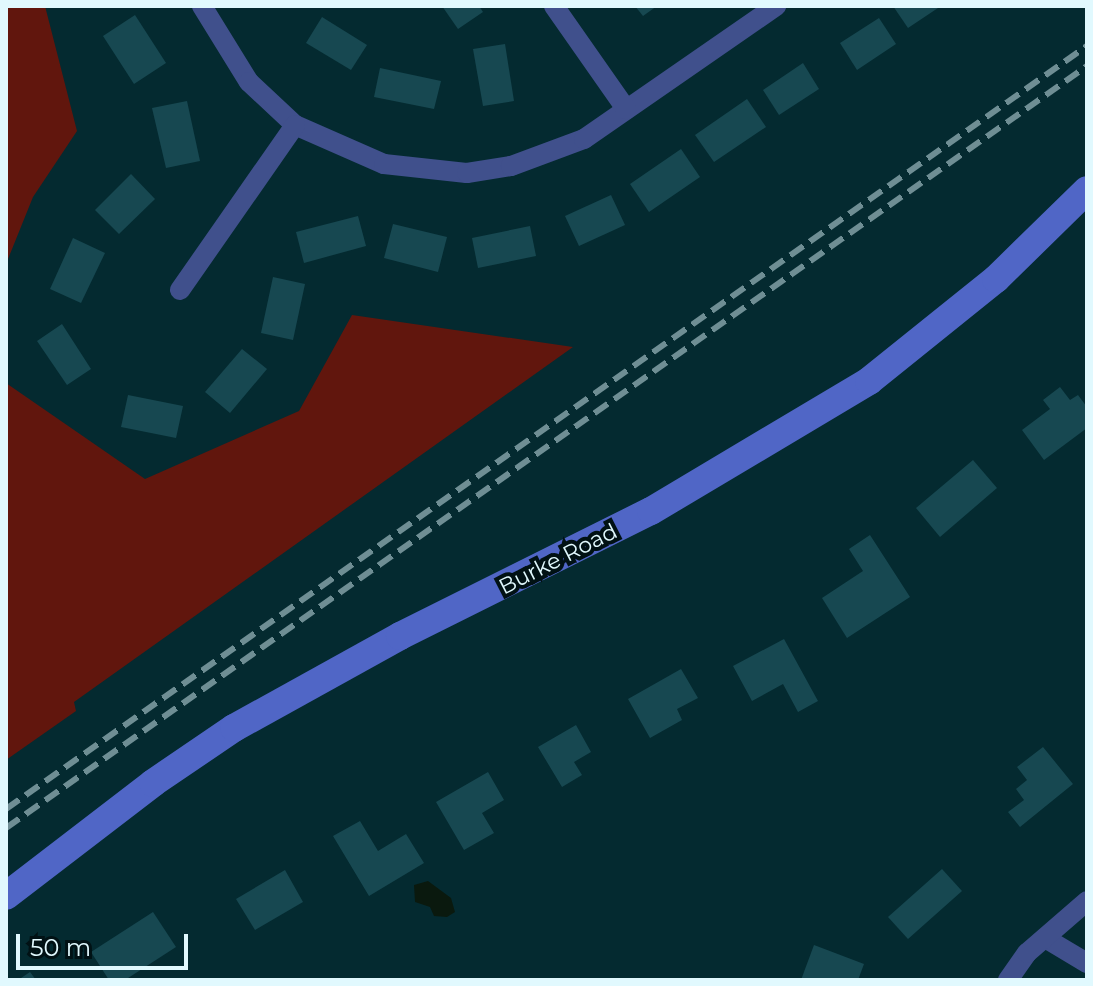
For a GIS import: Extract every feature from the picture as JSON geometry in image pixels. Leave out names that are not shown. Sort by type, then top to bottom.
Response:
[{"type":"street","points":[[202,6],[249,82],[295,125],[384,164],[467,173],[554,153],[626,109],[776,6]]},
{"type":"street","points":[[554,6],[626,109]]},
{"type":"street","points":[[180,290],[295,125]]},
{"type":"street","name":"Burke Road","points":[[6,896],[234,728],[400,636],[651,511],[856,389],[996,279],[1087,190]]},
{"type":"street","points":[[1008,980],[1045,938],[1087,901]]},
{"type":"street","points":[[1045,938],[1087,963]]},
{"type":"shaded area","points":[[6,6],[45,6],[77,131],[33,197],[6,264]]},
{"type":"shaded area","points":[[352,315],[573,347],[74,702],[76,711],[6,760],[6,383],[145,479],[299,411]]},
{"type":"shaded area","points":[[428,881],[451,898],[455,912],[447,917],[434,916],[430,907],[415,902],[414,885]]},
{"type":"building","points":[[442,6],[479,6],[483,12],[458,29]]},
{"type":"building","points":[[635,6],[657,6],[643,16]]},
{"type":"building","points":[[893,6],[941,6],[908,28]]},
{"type":"building","points":[[135,15],[166,63],[134,84],[103,36]]},
{"type":"building","points":[[322,17],[367,45],[351,70],[306,43]]},
{"type":"building","points":[[879,18],[896,44],[857,70],[840,43]]},
{"type":"building","points":[[505,44],[514,101],[483,106],[473,49]]},
{"type":"building","points":[[803,63],[819,89],[779,115],[763,90]]},
{"type":"building","points":[[380,68],[441,81],[434,109],[374,97]]},
{"type":"building","points":[[747,99],[766,127],[714,162],[695,135]]},
{"type":"building","points":[[187,101],[200,161],[166,168],[152,108]]},
{"type":"building","points":[[681,149],[700,177],[649,212],[630,184]]},
{"type":"building","points":[[131,174],[155,199],[119,234],[95,210]]},
{"type":"building","points":[[611,195],[625,225],[579,246],[565,216]]},
{"type":"building","points":[[358,216],[366,246],[304,263],[296,232]]},
{"type":"building","points":[[393,224],[447,237],[438,272],[384,258]]},
{"type":"building","points":[[530,226],[536,256],[478,268],[472,238]]},
{"type":"building","points":[[73,238],[105,253],[81,303],[50,289]]},
{"type":"building","points":[[273,277],[305,284],[293,340],[261,333]]},
{"type":"building","points":[[62,324],[91,369],[67,385],[37,341]]},
{"type":"building","points":[[242,349],[267,369],[230,413],[205,392]]},
{"type":"building","points":[[1060,387],[1070,400],[1078,395],[1087,407],[1087,428],[1044,460],[1022,430],[1050,409],[1043,400]]},
{"type":"building","points":[[128,395],[183,406],[176,438],[121,427]]},
{"type":"building","points":[[973,460],[997,488],[940,537],[916,508]]},
{"type":"building","points":[[870,535],[910,597],[847,638],[822,598],[863,571],[849,549]]},
{"type":"building","points":[[784,639],[818,701],[798,712],[783,684],[752,701],[733,666]]},
{"type":"building","points":[[681,669],[698,698],[677,709],[682,720],[650,738],[628,699]]},
{"type":"building","points":[[576,725],[591,752],[574,762],[582,775],[562,787],[538,747]]},
{"type":"building","points":[[1043,747],[1073,784],[1020,827],[1008,812],[1024,800],[1016,789],[1027,780],[1017,767]]},
{"type":"building","points":[[488,772],[504,800],[482,813],[494,833],[464,850],[436,802]]},
{"type":"building","points":[[360,821],[378,851],[406,834],[424,863],[369,896],[333,836]]},
{"type":"building","points":[[942,869],[962,891],[908,939],[888,917]]},
{"type":"building","points":[[285,870],[303,902],[255,930],[236,899]]},
{"type":"building","points":[[153,912],[176,947],[125,980],[109,980],[91,952]]},
{"type":"building","points":[[814,945],[864,964],[858,980],[801,980]]},
{"type":"building","points":[[30,972],[36,980],[18,980]]},
{"type":"railway","points":[[6,809],[1087,46]]},
{"type":"railway","points":[[6,828],[1087,66]]}]
